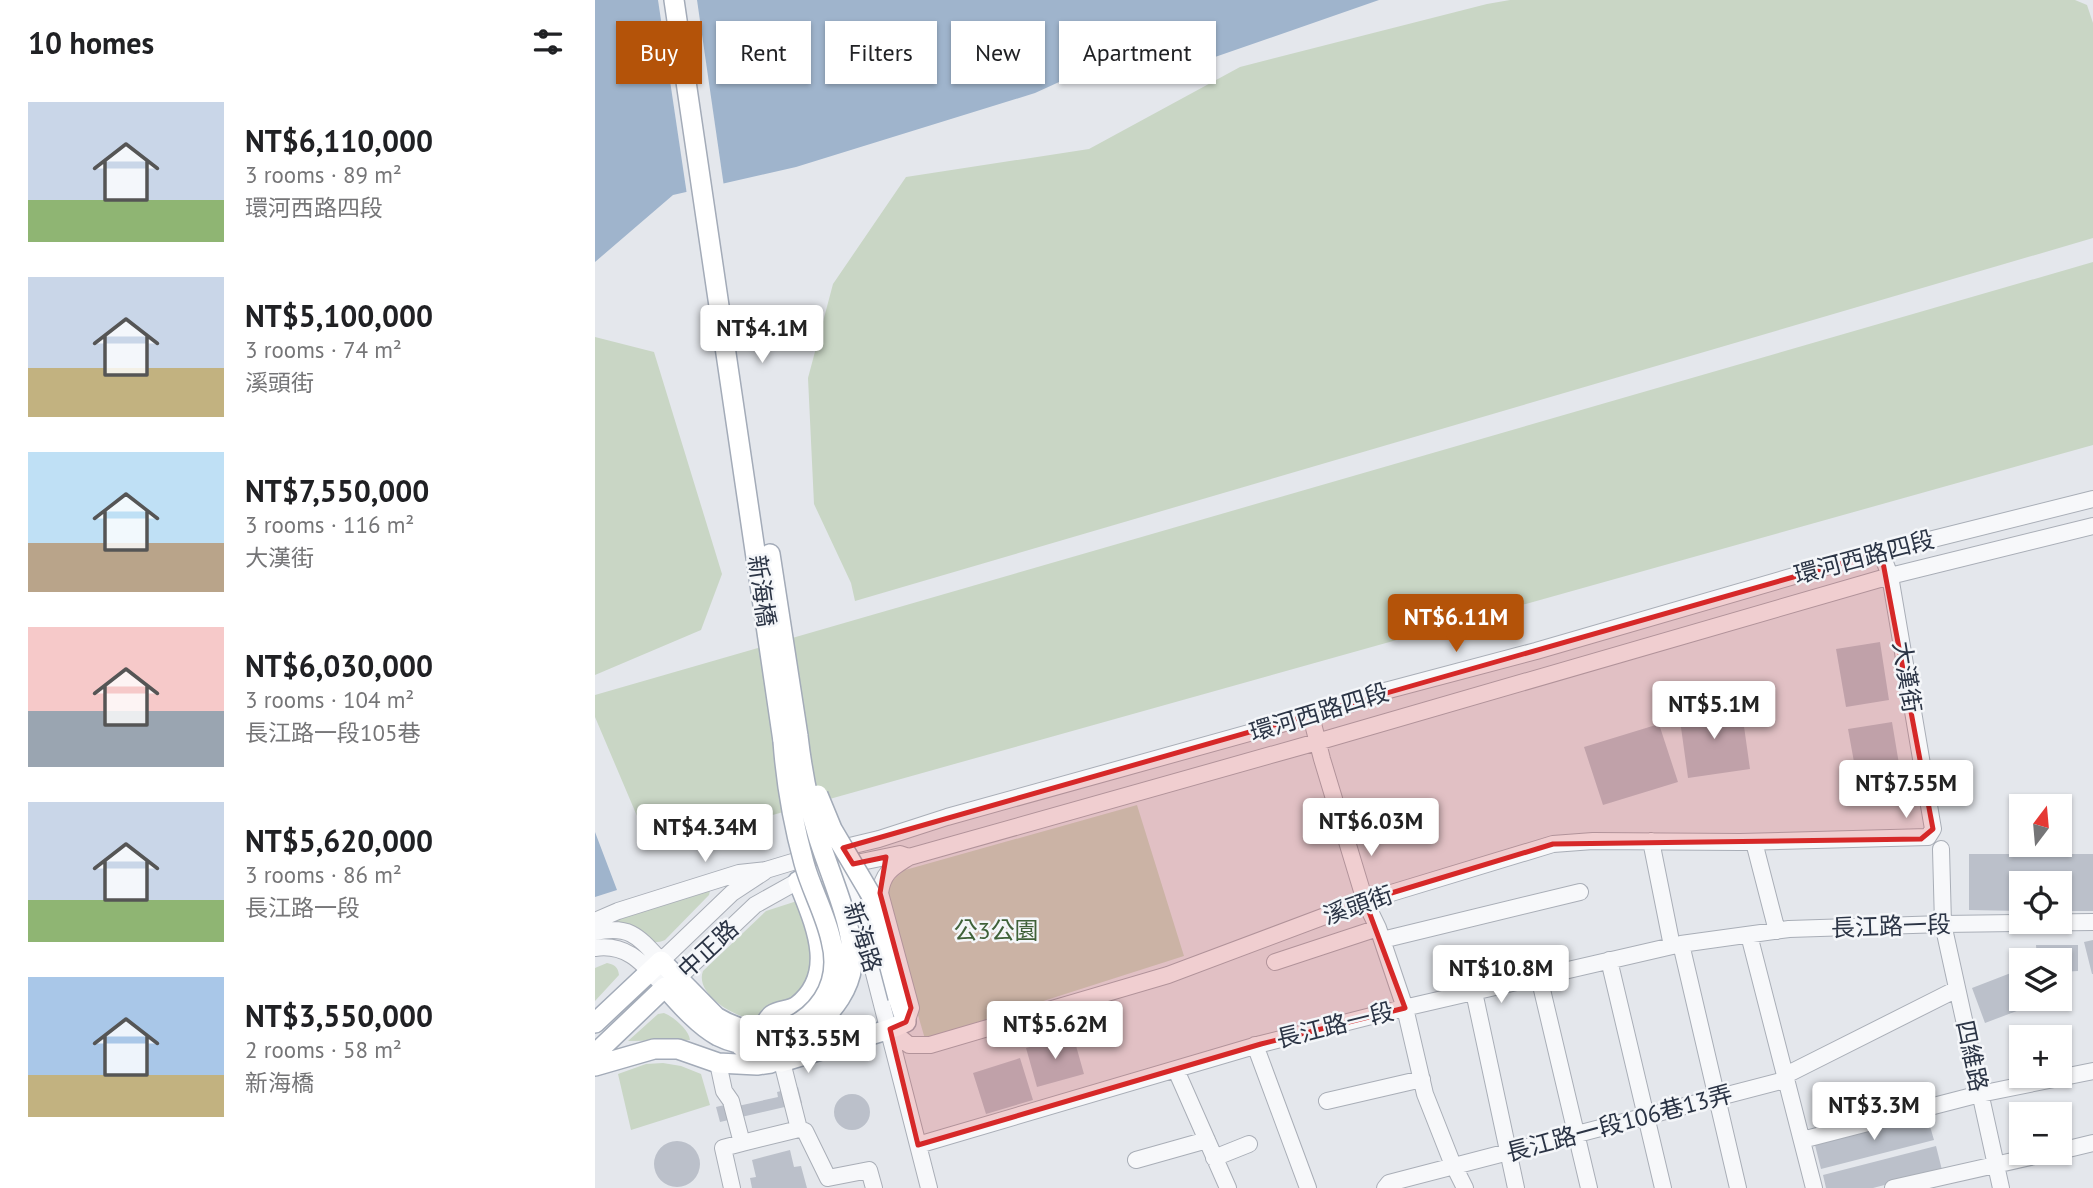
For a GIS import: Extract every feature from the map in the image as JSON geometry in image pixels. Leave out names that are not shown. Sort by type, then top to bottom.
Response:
[{"type":"main road","name":"新海橋","points":[[674,0],[775,682],[786,783],[804,865],[828,926],[834,953],[828,989],[816,1010],[791,1028],[766,1033]]},
{"type":"main road","name":"新海橋","points":[[685,0],[803,774],[810,806],[851,938],[852,952],[851,968],[844,992],[817,1026],[801,1038],[786,1043],[757,1046],[736,1043]]},
{"type":"main road","points":[[595,1066],[654,1049],[678,1049],[718,1063],[757,1066],[782,1062],[898,1026],[898,998],[871,895],[827,818],[798,736]]},
{"type":"main road","points":[[655,966],[671,983],[716,1017],[734,1027],[766,1033],[772,1015],[795,1008],[807,997],[817,979],[821,957],[818,934],[798,881]]},
{"type":"main road","name":"中正路","points":[[595,1023],[655,966]]},
{"type":"main road","points":[[671,983],[679,1003],[717,1035],[736,1043],[759,1059],[782,1062]]},
{"type":"main road","name":"中正路","points":[[595,1054],[671,983]]},
{"type":"street","name":"環河西路四段","points":[[766,870],[1849,560],[2093,499]]},
{"type":"street","name":"環河西路四段","points":[[837,867],[900,854],[909,857],[1890,576],[2093,526]]},
{"type":"street","name":"大漢街","points":[[1881,552],[1890,576],[1933,829],[1928,837],[1886,839]]},
{"type":"street","points":[[1311,716],[1365,901],[1380,934],[1405,1008],[1425,1094],[1465,1188]]},
{"type":"street","name":"溪頭街","points":[[898,1026],[909,1045],[930,1045],[1168,975],[1365,901],[1553,844],[1593,841],[1886,839]]},
{"type":"street","points":[[1651,841],[1738,1188]]},
{"type":"street","points":[[1754,842],[1777,931]]},
{"type":"street","name":"四維路","points":[[1941,849],[1943,924],[2001,1188]]},
{"type":"street","name":"新海路","points":[[829,851],[853,902],[898,1026],[918,1145],[929,1188]]},
{"type":"street","points":[[898,1026],[911,1008],[880,893],[882,879],[909,857]]},
{"type":"street","name":"中正路","points":[[671,983],[755,905],[798,881],[837,867]]},
{"type":"street","points":[[595,921],[618,911],[739,873],[766,870]]},
{"type":"street","name":"中正路","points":[[655,966],[732,893],[766,870]]},
{"type":"street","points":[[1275,962],[1380,934],[1580,892]]},
{"type":"street","name":"長江路一段","points":[[918,1145],[1255,1045],[1676,945],[1777,931],[1943,924],[2093,922]]},
{"type":"street","points":[[595,932],[613,929],[630,933],[645,944],[655,966]]},
{"type":"street","points":[[1749,935],[1814,1188]]},
{"type":"street","points":[[595,948],[608,946],[622,949],[655,966]]},
{"type":"street","points":[[1609,960],[1663,1188]]},
{"type":"street","points":[[1539,977],[1589,1188]]},
{"type":"street","name":"長江路一段106巷13弄","points":[[1385,1188],[1389,1183],[1454,1165],[1645,1117],[1784,1078],[1957,989]]},
{"type":"street","points":[[1474,992],[1516,1188]]},
{"type":"street","points":[[1255,1045],[1308,1188]]},
{"type":"street","points":[[782,1062],[799,1129]]},
{"type":"street","points":[[718,1063],[742,1143]]},
{"type":"street","points":[[1176,1070],[1228,1188]]},
{"type":"street","points":[[1802,1140],[1980,1094],[2093,1071]]},
{"type":"street","points":[[1327,1101],[1422,1079]]},
{"type":"street","points":[[732,1188],[723,1148],[799,1129],[805,1131],[828,1178],[869,1170],[874,1188]]},
{"type":"street","points":[[1136,1160],[1207,1140]]},
{"type":"street","points":[[2072,1148],[2093,1143]]},
{"type":"street","points":[[1215,1158],[1249,1144]]},
{"type":"street","points":[[1893,1188],[2009,1162]]},
{"type":"highlighted area","points":[[1881,552],[1933,829],[1921,839],[1553,844],[1365,901],[1405,1008],[1261,1044],[918,1145],[890,1029],[906,1022],[911,1008],[880,893],[886,857],[853,864],[843,848]]},
{"type":"green space","points":[[1510,0],[2075,0],[2087,5],[2093,23],[2093,238],[855,601],[851,583],[814,504],[808,378],[833,284],[906,177],[1089,149],[1209,84],[1216,84],[1216,80],[1240,67]]},
{"type":"green space","points":[[2093,262],[2093,445],[651,849],[595,717],[595,695]]},
{"type":"green space","points":[[595,337],[654,352],[722,574],[701,630],[595,675]]},
{"type":"green space","name":"公3公園","points":[[1137,805],[1184,956],[925,1039],[886,906],[890,882],[905,870]]},
{"type":"green space","points":[[710,891],[709,895],[665,940],[659,942],[645,941],[616,921],[618,918]]},
{"type":"green space","points":[[797,901],[806,916],[815,965],[798,1003],[758,1019],[739,1015],[719,1004],[705,988],[703,971],[766,911]]},
{"type":"green space","points":[[607,963],[616,967],[619,975],[595,1001],[595,968]]},
{"type":"green space","points":[[664,1013],[680,1024],[690,1040],[628,1041],[658,1014]]},
{"type":"green space","points":[[646,1064],[681,1066],[701,1074],[710,1105],[631,1130],[618,1074]]},
{"type":"water","points":[[595,0],[1379,0],[1216,57],[1216,21],[1059,21],[1059,82],[1035,93],[796,167],[673,195],[595,262]]},
{"type":"water","points":[[595,832],[617,890],[595,897]]},
{"type":"pier","points":[[658,0],[697,0],[700,21],[661,21]]},
{"type":"pier","points":[[702,35],[724,187],[687,195],[670,84],[702,84]]},
{"type":"building","points":[[1880,642],[1889,700],[1846,707],[1836,649]]},
{"type":"building","points":[[1741,705],[1750,769],[1688,778],[1679,713]]},
{"type":"building","points":[[1892,722],[1901,776],[1858,784],[1848,729]]},
{"type":"building","points":[[1659,724],[1678,782],[1603,805],[1584,747]]},
{"type":"building","points":[[1969,854],[2009,854],[2009,858],[2072,858],[2072,854],[2093,854],[2093,911],[2072,911],[2072,871],[2009,871],[2009,911],[1969,910]]},
{"type":"building","points":[[2093,940],[2093,974],[2092,974],[2084,942]]},
{"type":"building","points":[[2036,945],[2078,945],[2078,971],[2072,971],[2072,948],[2036,948]]},
{"type":"building","points":[[2009,974],[2009,1011],[2017,1011],[1985,1023],[1972,988]]},
{"type":"building","points":[[1073,1035],[1084,1074],[1037,1087],[1026,1048]]},
{"type":"building","points":[[1020,1058],[1033,1100],[986,1114],[973,1073]]},
{"type":"building","points":[[798,1087],[802,1103],[720,1122],[716,1107],[737,1102],[738,1106],[778,1097],[777,1092]]},
{"type":"building","points":[[852,1094],[865,1099],[870,1112],[865,1125],[852,1130],[839,1125],[834,1112],[839,1099]]},
{"type":"building","points":[[1927,1116],[1934,1140],[1821,1169],[1815,1145]]},
{"type":"building","points":[[677,1141],[693,1148],[700,1164],[693,1180],[677,1187],[661,1180],[654,1164],[661,1148]]},
{"type":"building","points":[[1936,1146],[1942,1170],[1873,1188],[1826,1188],[1823,1175]]},
{"type":"building","points":[[790,1150],[794,1167],[801,1166],[807,1188],[752,1188],[750,1178],[756,1177],[752,1160]]}]
